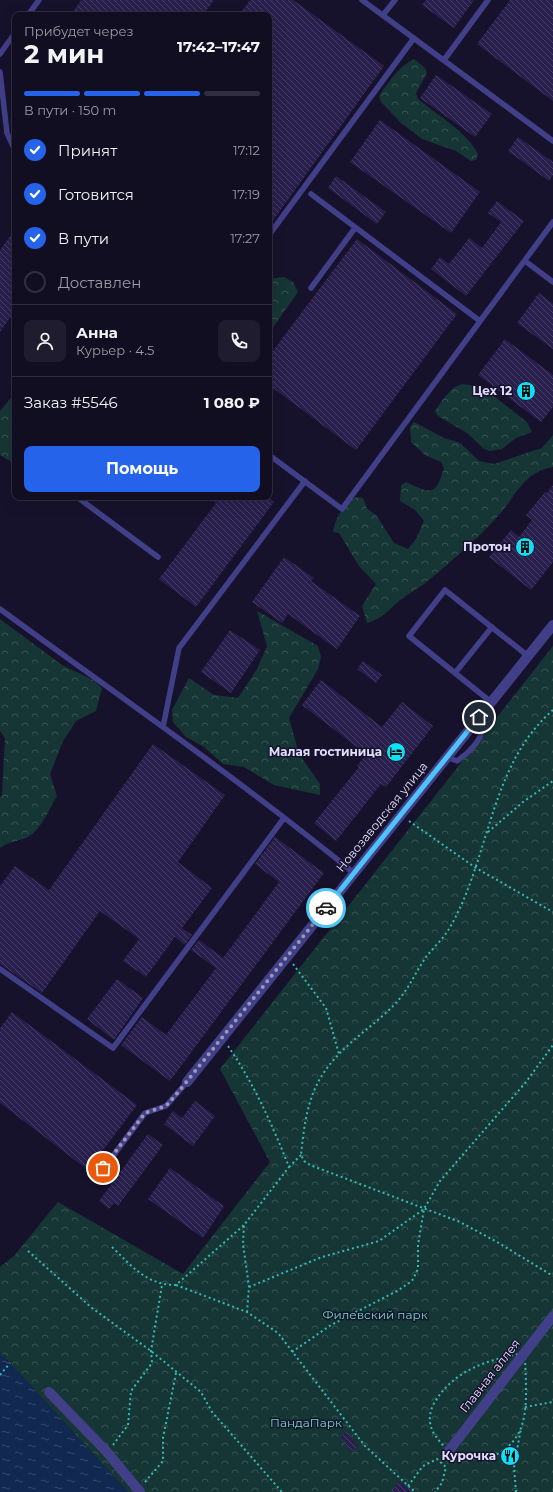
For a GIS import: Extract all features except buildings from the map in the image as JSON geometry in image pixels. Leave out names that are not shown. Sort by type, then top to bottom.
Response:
[{"type":"street","name":"Новозаводская улица","points":[[187,1082],[553,625]]},
{"type":"street","name":"Главная аллея","points":[[448,1452],[553,1316]]},
{"type":"street","points":[[49,1392],[107,1452],[139,1491]]},
{"type":"lane","points":[[30,12],[39,0]]},
{"type":"lane","points":[[362,0],[553,140]]},
{"type":"lane","points":[[383,15],[394,0]]},
{"type":"lane","points":[[444,60],[488,0]]},
{"type":"lane","points":[[0,54],[12,38]]},
{"type":"lane","points":[[272,231],[414,38]]},
{"type":"lane","points":[[0,72],[7,133],[12,144]]},
{"type":"lane","points":[[311,194],[480,321]]},
{"type":"lane","points":[[272,457],[342,509],[553,222]]},
{"type":"lane","points":[[312,288],[355,228]]},
{"type":"lane","points":[[525,261],[553,282]]},
{"type":"lane","points":[[163,728],[179,648],[305,481]]},
{"type":"lane","points":[[81,500],[158,557]]},
{"type":"lane","points":[[491,702],[409,636],[445,590],[528,656]]},
{"type":"lane","points":[[0,609],[284,818],[354,873]]},
{"type":"lane","points":[[455,673],[492,627]]},
{"type":"lane","points":[[0,969],[112,1048],[284,818]]},
{"type":"lane","points":[[94,1180],[145,1113],[166,1106],[187,1082]]},
{"type":"path","points":[[553,710],[527,740],[512,763],[502,785],[476,868],[460,908],[448,930],[427,956],[402,996],[393,1006],[339,1054],[323,1074],[312,1097],[305,1124],[301,1155],[304,1161],[310,1165],[460,1222],[480,1232],[553,1276]]},
{"type":"path","points":[[488,832],[523,802],[553,781]]},
{"type":"path","points":[[401,815],[420,830],[476,868],[553,912]]},
{"type":"path","points":[[287,956],[326,1008],[339,1054]]},
{"type":"path","points":[[292,1352],[332,1325],[397,1291],[412,1281],[418,1269],[418,1244],[424,1209],[440,1181],[526,1082],[553,1045]]},
{"type":"path","points":[[233,1052],[244,1068],[266,1111],[289,1167]]},
{"type":"path","points":[[176,1285],[244,1225],[289,1167],[301,1155]]},
{"type":"path","points":[[249,1287],[322,1257],[378,1240],[424,1209]]},
{"type":"path","points":[[244,1225],[243,1244],[249,1287],[247,1312]]},
{"type":"path","points":[[112,1247],[144,1277],[162,1285],[176,1285],[247,1312],[278,1332],[365,1446],[415,1492]]},
{"type":"path","points":[[28,1251],[92,1308],[151,1351],[201,1392],[212,1412],[282,1492]]},
{"type":"path","points":[[107,1452],[128,1426],[131,1391],[152,1362],[151,1351],[162,1285]]},
{"type":"path","points":[[516,1492],[514,1467],[523,1421],[525,1407],[525,1353],[503,1357],[462,1373],[452,1380],[440,1393],[432,1406],[430,1423],[434,1436],[448,1452],[468,1459],[484,1459],[494,1456],[510,1445],[518,1434],[523,1421]]},
{"type":"path","points":[[0,1375],[10,1363]]},
{"type":"path","points":[[139,1491],[163,1461],[163,1438],[176,1373]]},
{"type":"path","points":[[525,1407],[553,1402]]},
{"type":"path","points":[[408,1486],[423,1466],[437,1459],[446,1467],[442,1483],[435,1492]]},
{"type":"green space","points":[[414,59],[425,68],[427,73],[416,93],[418,99],[451,124],[467,139],[478,154],[476,160],[471,161],[456,151],[422,139],[401,123],[381,102],[379,96],[390,80],[403,66]]},
{"type":"green space","points":[[284,277],[293,282],[298,292],[272,329],[272,279]]},
{"type":"green space","points":[[462,384],[482,387],[527,422],[532,432],[516,438],[502,449],[490,451],[484,449],[467,433],[438,416],[435,411],[450,391]]},
{"type":"green space","points":[[12,397],[12,462],[0,455],[0,411]]},
{"type":"green space","points":[[414,422],[444,438],[460,443],[479,461],[494,464],[542,448],[553,435],[553,467],[534,474],[521,486],[498,516],[456,557],[425,583],[403,598],[385,614],[367,623],[362,606],[376,584],[359,566],[339,533],[333,532],[334,526],[338,516],[347,504],[356,497],[363,498],[367,509],[376,515],[394,543],[408,549],[416,539],[424,521],[415,510],[400,501],[401,485],[406,482],[421,489],[431,490],[438,484],[444,468],[441,462],[425,455],[411,442],[410,427]]},
{"type":"green space","points":[[257,611],[318,646],[321,657],[318,669],[289,718],[299,754],[320,784],[320,795],[274,785],[244,767],[223,764],[204,747],[186,737],[173,722],[172,710],[189,678],[214,695],[238,698],[257,669],[267,646]]},
{"type":"green space","points":[[0,619],[62,665],[93,680],[102,688],[96,711],[76,721],[63,741],[50,774],[57,796],[44,819],[31,835],[6,844],[0,848],[0,797],[2,795],[5,738],[0,731]]},
{"type":"green space","name":"Филевский парк","points":[[553,646],[553,1492],[128,1492],[0,1352],[0,1267],[14,1256],[58,1202],[183,1274],[270,1162],[220,1069]]},
{"type":"water","points":[[0,1352],[128,1492],[0,1492]]},
{"type":"way so far","points":[[103,1168],[145,1113],[166,1106],[187,1082],[326,908]]},
{"type":"place","name":"Цех 12","points":[[526,391]]},
{"type":"place","name":"Протон","points":[[525,547]]},
{"type":"place","name":"Малая гостиница","points":[[396,752]]},
{"type":"place","name":"Курочка","points":[[510,1456]]},
{"type":"route","points":[[326,908],[479,717]]},
{"type":"park label","name":"ПандаПарк","points":[[306,1423]]}]
